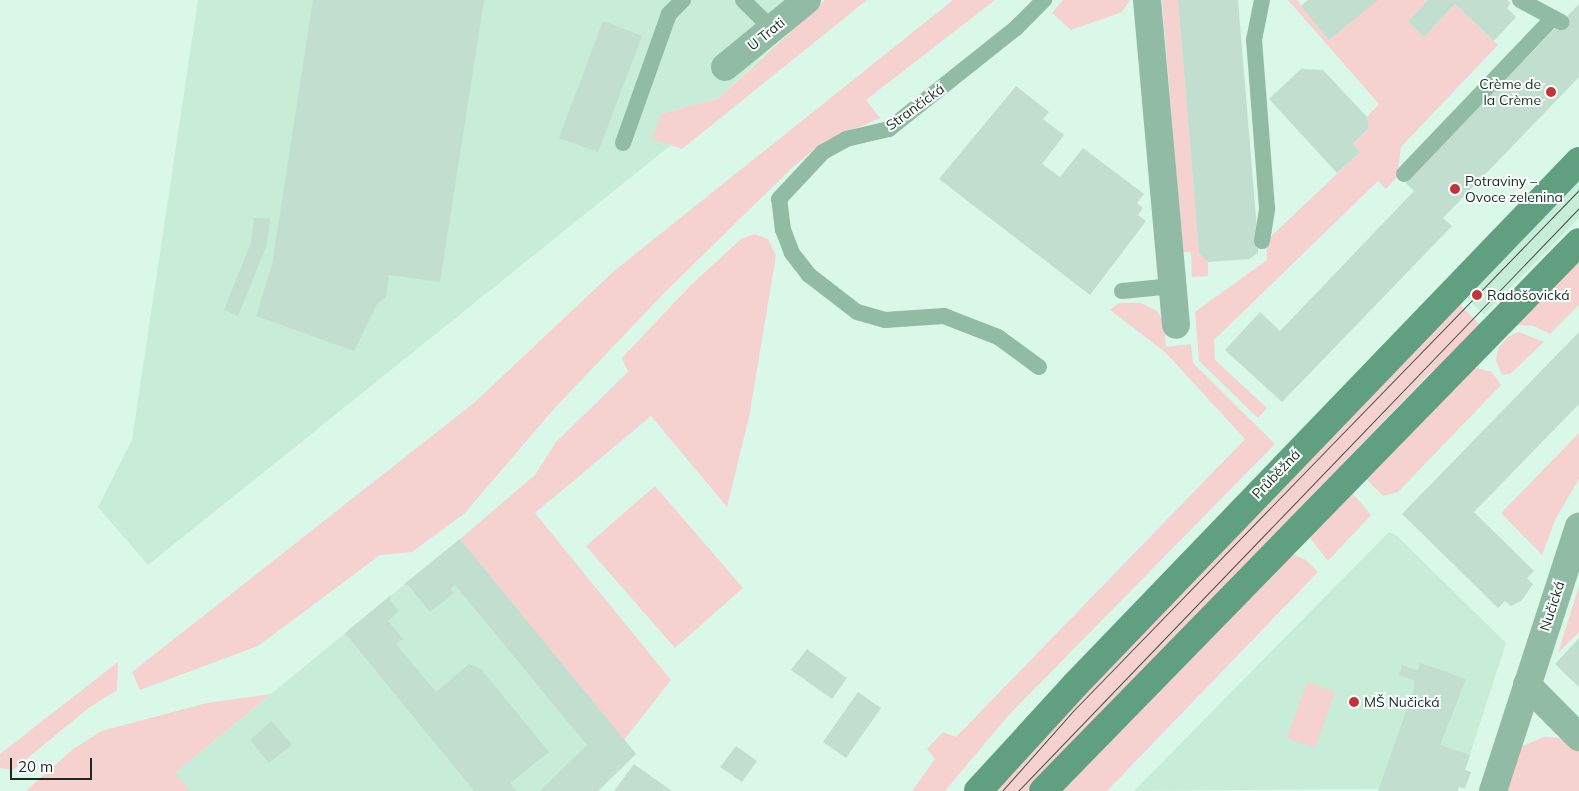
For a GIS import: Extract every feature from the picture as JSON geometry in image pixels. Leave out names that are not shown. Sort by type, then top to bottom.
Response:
[{"type":"main road","name":"Průběžná","points":[[978,791],[1122,635],[1579,161]]},
{"type":"main road","points":[[1043,791],[1579,242]]},
{"type":"street","name":"U Trati","points":[[725,67],[807,0]]},
{"type":"street","points":[[1147,0],[1176,325]]},
{"type":"street","name":"Nučická","points":[[1493,791],[1579,527]]},
{"type":"street","points":[[1527,685],[1579,737]]},
{"type":"lane","points":[[623,143],[669,14],[683,0]]},
{"type":"lane","points":[[743,0],[772,29]]},
{"type":"lane","name":"Strančická","points":[[1039,367],[998,337],[944,316],[885,320],[857,312],[809,274],[792,253],[783,230],[779,199],[823,152],[846,139],[889,129],[1044,0]]},
{"type":"lane","points":[[1262,0],[1254,40],[1267,208],[1262,241]]},
{"type":"lane","points":[[1404,174],[1557,20],[1520,0]]},
{"type":"lane","points":[[1122,290],[1173,286]]},
{"type":"shaded area","points":[[198,0],[807,0],[796,24],[719,98],[661,114],[653,139],[671,145],[148,565],[98,507],[132,440]]},
{"type":"shaded area","points":[[825,0],[867,0],[682,149],[652,139],[661,114],[719,98]]},
{"type":"shaded area","points":[[953,0],[995,0],[866,100],[880,118],[822,143],[793,167],[665,292],[552,411],[465,513],[412,552],[380,555],[258,646],[140,690],[132,672],[475,402],[614,271]]},
{"type":"shaded area","points":[[1063,0],[1130,0],[1122,12],[1071,30],[1052,13]]},
{"type":"shaded area","points":[[1162,0],[1178,0],[1199,251],[1208,262],[1208,276],[1192,277],[1191,252],[1183,252]]},
{"type":"shaded area","points":[[1288,0],[1297,0],[1329,40],[1377,0],[1428,0],[1408,21],[1424,37],[1455,4],[1498,45],[1401,147],[1397,177],[1386,189],[1378,181],[1214,340],[1215,360],[1267,408],[1258,418],[1199,361],[1195,312],[1267,260],[1266,241],[1360,152],[1353,144],[1369,128],[1367,117],[1379,104]]},
{"type":"shaded area","points":[[1579,181],[1579,218],[1484,315],[1466,297]]},
{"type":"shaded area","points":[[755,234],[768,239],[776,255],[749,417],[727,507],[651,416],[535,513],[671,680],[624,740],[460,539],[535,475],[556,442],[628,372],[622,358],[691,285],[741,239]]},
{"type":"shaded area","points":[[1579,254],[1579,305],[1550,334],[1534,326],[1515,325]]},
{"type":"shaded area","points":[[1454,298],[1483,328],[1428,375],[1027,791],[992,791]]},
{"type":"shaded area","points":[[1119,303],[1141,303],[1157,311],[1164,322],[1166,347],[1191,344],[1193,363],[1275,444],[1007,717],[945,791],[912,791],[935,759],[927,749],[943,732],[956,737],[1245,439],[1166,353],[1110,310]]},
{"type":"shaded area","points":[[1519,332],[1544,342],[1510,374],[1502,375],[1496,360],[1498,348],[1509,336]]},
{"type":"shaded area","points":[[1469,366],[1492,372],[1501,385],[1398,492],[1383,496],[1363,476]]},
{"type":"shaded area","points":[[1579,433],[1579,479],[1556,518],[1542,555],[1501,513]]},
{"type":"shaded area","points":[[655,486],[743,588],[675,648],[586,546]]},
{"type":"shaded area","points":[[1350,490],[1371,515],[1328,561],[1307,534]]},
{"type":"shaded area","name":"MŠ Nučická","points":[[1389,532],[1397,536],[1506,643],[1465,770],[1471,772],[1465,788],[1134,791]]},
{"type":"shaded area","points":[[460,539],[636,754],[598,791],[153,791]]},
{"type":"shaded area","points":[[1288,552],[1306,560],[1318,572],[1107,791],[1059,791]]},
{"type":"shaded area","points":[[1579,586],[1579,632],[1558,653]]},
{"type":"shaded area","points":[[118,662],[117,690],[90,707],[13,770],[0,768],[0,754]]},
{"type":"shaded area","points":[[1307,682],[1335,692],[1315,748],[1287,738]]},
{"type":"shaded area","points":[[271,694],[175,773],[190,791],[26,791],[72,750],[101,731],[207,703]]},
{"type":"shaded area","points":[[1544,737],[1563,738],[1579,748],[1579,791],[1503,791],[1513,759],[1523,746]]},
{"type":"building","points":[[313,0],[484,0],[440,282],[389,275],[386,297],[377,304],[354,351],[256,316],[272,265]]},
{"type":"building","points":[[1178,0],[1238,0],[1258,242],[1258,253],[1249,259],[1208,262],[1199,253]]},
{"type":"building","points":[[1308,0],[1378,0],[1329,40],[1301,6]]},
{"type":"building","points":[[1428,0],[1507,0],[1511,3],[1507,8],[1516,17],[1494,41],[1455,4],[1424,37],[1408,21]]},
{"type":"building","points":[[1579,4],[1579,77],[1443,218],[1452,226],[1282,402],[1225,350],[1260,312],[1280,331],[1414,191],[1405,182]]},
{"type":"building","points":[[603,21],[642,36],[598,152],[559,138]]},
{"type":"building","points":[[1301,69],[1323,70],[1367,117],[1369,128],[1353,144],[1360,152],[1337,173],[1269,99]]},
{"type":"building","points":[[1016,86],[1049,112],[1043,119],[1064,135],[1042,164],[1060,177],[1083,148],[1144,194],[1137,203],[1143,208],[1138,215],[1146,221],[1090,295],[939,179]]},
{"type":"building","points":[[254,218],[270,219],[266,247],[238,316],[224,310],[251,243]]},
{"type":"building","points":[[1579,332],[1579,404],[1474,512],[1534,571],[1527,578],[1533,584],[1521,601],[1511,606],[1505,601],[1498,608],[1402,514]]},
{"type":"building","points":[[460,539],[636,754],[598,791],[540,791],[587,745],[455,585],[450,589],[454,593],[430,612],[408,585],[403,585]]},
{"type":"building","points":[[391,595],[390,600],[399,611],[388,621],[403,639],[396,644],[436,692],[469,664],[481,669],[549,752],[510,783],[517,791],[474,791],[345,633]]},
{"type":"building","points":[[1579,638],[1579,687],[1555,664]]},
{"type":"building","points":[[807,649],[847,678],[832,699],[791,670]]},
{"type":"building","name":"MŠ Nučická","points":[[1420,663],[1466,679],[1440,745],[1470,755],[1465,770],[1471,772],[1465,788],[1459,786],[1458,791],[1378,791],[1414,689],[1414,680],[1399,675],[1402,665],[1418,671]]},
{"type":"building","points":[[858,692],[881,708],[846,758],[823,742]]},
{"type":"building","points":[[272,721],[292,745],[269,763],[250,740]]},
{"type":"building","points":[[736,746],[757,761],[742,782],[720,767]]},
{"type":"building","points":[[634,764],[672,791],[614,791]]},
{"type":"tram line","points":[[1002,791],[1073,711],[1579,190]]},
{"type":"tram line","points":[[1018,791],[1579,208]]},
{"type":"place","name":"Crème de la Crème","points":[[1551,92]]},
{"type":"place","name":"Potraviny – Ovoce zelenina","points":[[1455,189]]},
{"type":"place","name":"Radošovická","points":[[1477,295]]},
{"type":"place","name":"MŠ Nučická","points":[[1354,702]]}]
